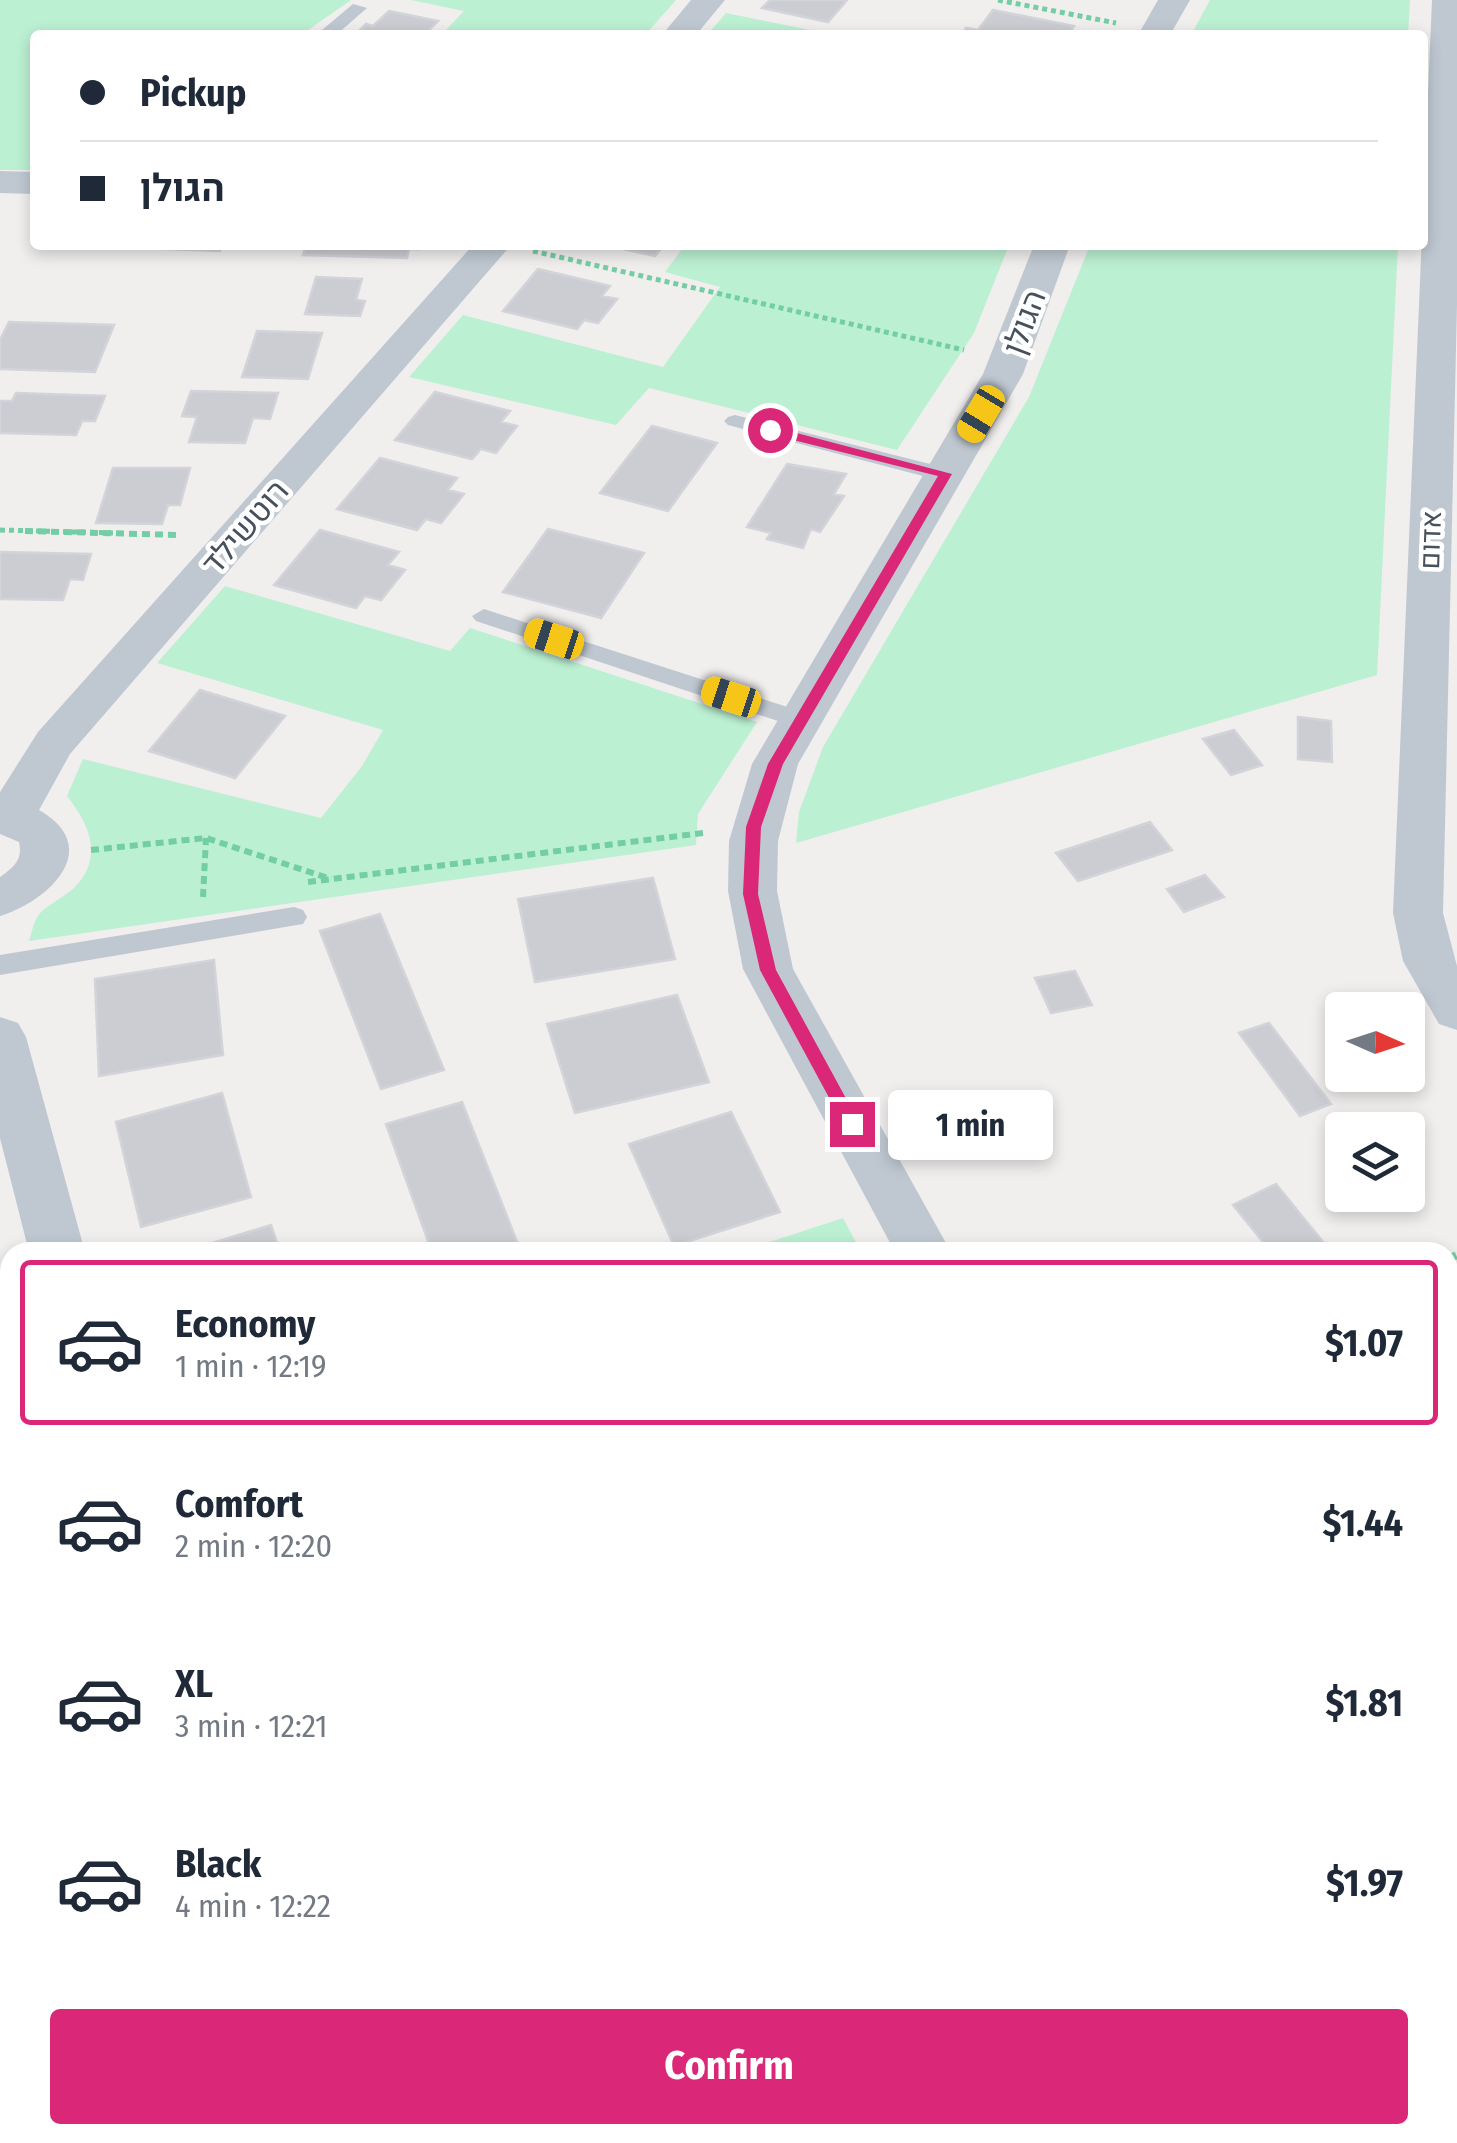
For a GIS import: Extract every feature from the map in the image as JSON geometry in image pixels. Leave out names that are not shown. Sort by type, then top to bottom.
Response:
[{"type":"street","points":[[682,30],[709,0]]},
{"type":"street","points":[[1157,30],[1174,0]]},
{"type":"street","name":"אדום","points":[[1448,0],[1452,57],[1444,550],[1418,913],[1428,961],[1457,1010]]},
{"type":"street","name":"רוטשילד","points":[[5,818],[54,743],[236,536],[507,250]]},
{"type":"street","name":"הגולן","points":[[918,1242],[768,970],[750,894],[754,827],[766,784],[1010,360],[1050,250]]},
{"type":"street","points":[[0,898],[32,881],[46,854],[38,831],[5,818]]},
{"type":"street","points":[[0,1036],[54,1242]]},
{"type":"lane","points":[[331,30],[359,8]]},
{"type":"lane","points":[[734,421],[946,474]]},
{"type":"lane","points":[[484,616],[802,720]]},
{"type":"lane","points":[[0,965],[294,917]]},
{"type":"path","points":[[998,0],[1141,30]]},
{"type":"path","points":[[523,250],[1010,360]]},
{"type":"path","points":[[0,530],[236,536]]},
{"type":"path","points":[[296,884],[754,827]]},
{"type":"path","points":[[46,854],[206,838],[332,879]]},
{"type":"path","points":[[202,898],[206,838]]},
{"type":"path","points":[[184,900],[221,895]]},
{"type":"green space","points":[[0,0],[351,0],[308,30],[30,30],[30,170],[0,170]]},
{"type":"green space","points":[[411,0],[676,0],[649,30],[446,30],[464,11]]},
{"type":"green space","points":[[1210,0],[1410,0],[1408,30],[1194,30]]},
{"type":"green space","points":[[726,13],[810,30],[711,30]]},
{"type":"green space","points":[[681,250],[1007,250],[974,333],[897,450],[649,388],[616,425],[409,377],[463,315],[663,367],[720,287],[665,272]]},
{"type":"green space","points":[[1088,250],[1398,250],[1377,675],[796,843],[799,812],[823,747],[1029,397]]},
{"type":"green space","points":[[225,586],[450,651],[470,628],[757,722],[698,814],[696,845],[29,941],[39,915],[74,888],[89,865],[87,830],[67,796],[83,759],[321,818],[362,766],[383,730],[157,663]]},
{"type":"green space","points":[[843,1218],[856,1242],[770,1242]]},
{"type":"building","points":[[770,0],[847,0],[828,22],[762,8]]},
{"type":"building","points":[[993,10],[1074,26],[1071,30],[978,30]]},
{"type":"building","points":[[389,11],[438,21],[429,30],[360,30],[366,24],[373,26]]},
{"type":"building","points":[[304,250],[409,250],[407,258],[303,255]]},
{"type":"building","points":[[628,250],[660,250],[655,256]]},
{"type":"building","points":[[538,269],[610,286],[602,296],[617,299],[598,323],[584,320],[577,329],[503,311]]},
{"type":"building","points":[[316,277],[362,279],[356,300],[365,301],[360,316],[305,314]]},
{"type":"building","points":[[9,322],[114,325],[95,372],[0,369],[0,340]]},
{"type":"building","points":[[257,331],[322,333],[308,379],[242,377]]},
{"type":"building","points":[[191,391],[278,393],[270,419],[253,418],[245,443],[189,442],[197,417],[182,416]]},
{"type":"building","points":[[435,392],[510,411],[501,422],[517,426],[496,453],[481,449],[472,459],[395,440]]},
{"type":"building","points":[[16,393],[105,396],[95,421],[82,421],[76,435],[0,433],[0,401],[12,401]]},
{"type":"building","points":[[652,426],[717,443],[668,511],[600,493]]},
{"type":"building","points":[[380,458],[457,478],[448,490],[464,494],[441,523],[426,519],[417,530],[337,509]]},
{"type":"building","points":[[787,464],[846,474],[834,494],[844,496],[820,532],[811,529],[803,548],[767,539],[771,533],[747,527]]},
{"type":"building","points":[[113,468],[190,468],[180,505],[168,505],[162,524],[96,523]]},
{"type":"building","points":[[548,529],[644,553],[601,618],[503,592]]},
{"type":"building","points":[[320,530],[399,552],[388,565],[405,570],[381,600],[365,596],[356,608],[274,585]]},
{"type":"building","points":[[0,552],[91,554],[83,580],[70,579],[63,600],[0,599]]},
{"type":"building","points":[[200,690],[285,716],[235,778],[149,751]]},
{"type":"building","points":[[1298,717],[1331,721],[1332,762],[1298,759]]},
{"type":"building","points":[[1234,730],[1262,765],[1231,775],[1203,739]]},
{"type":"building","points":[[1150,822],[1172,850],[1078,881],[1056,853]]},
{"type":"building","points":[[1205,875],[1224,897],[1184,912],[1167,889]]},
{"type":"building","points":[[653,878],[675,959],[535,982],[518,899]]},
{"type":"building","points":[[380,914],[444,1070],[381,1089],[320,931]]},
{"type":"building","points":[[214,960],[223,1055],[99,1076],[95,979]]},
{"type":"building","points":[[1075,971],[1092,1005],[1051,1013],[1035,978]]},
{"type":"building","points":[[677,995],[709,1082],[575,1113],[547,1024]]},
{"type":"building","points":[[1269,1023],[1331,1104],[1300,1116],[1239,1033]]},
{"type":"building","points":[[222,1093],[251,1197],[141,1227],[116,1122]]},
{"type":"building","points":[[462,1102],[517,1242],[428,1242],[386,1124]]},
{"type":"building","points":[[731,1112],[780,1212],[686,1242],[672,1242],[629,1144]]},
{"type":"building","points":[[1276,1184],[1323,1242],[1263,1242],[1233,1205]]},
{"type":"building","points":[[271,1225],[277,1242],[216,1242]]},
{"type":"route","points":[[770,430],[946,474],[776,764],[754,827],[750,894],[768,970],[852,1124]]}]
